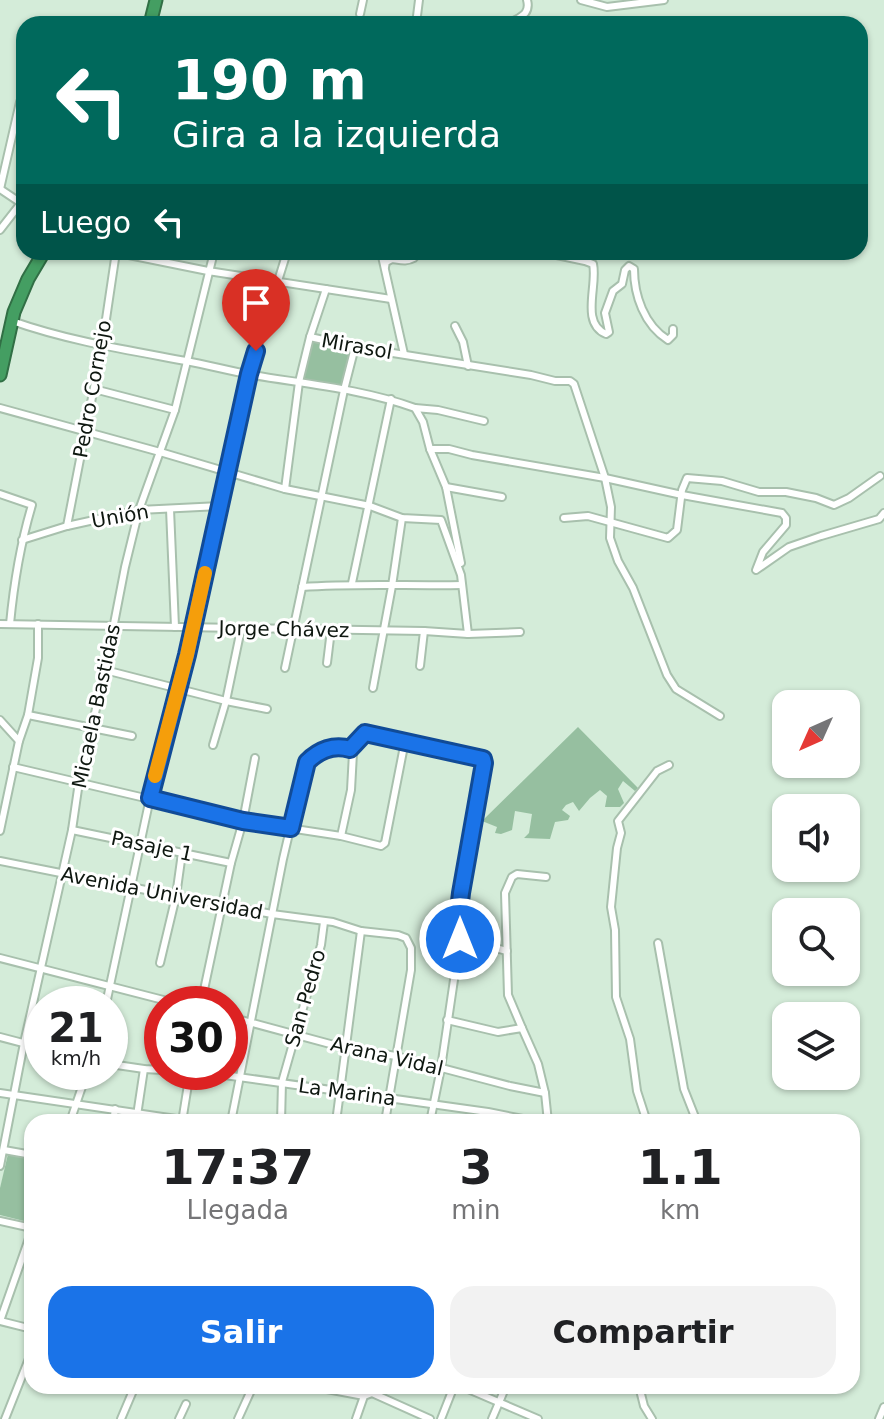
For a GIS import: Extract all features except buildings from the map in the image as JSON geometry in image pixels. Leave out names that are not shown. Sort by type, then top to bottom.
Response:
[{"type":"highway","points":[[0,375],[21,294],[40,260]]},
{"type":"street","points":[[360,14],[363,0]]},
{"type":"street","points":[[581,0],[607,7],[664,0]]},
{"type":"street","points":[[0,189],[16,120]]},
{"type":"street","points":[[0,139],[11,142]]},
{"type":"street","points":[[0,230],[16,211]]},
{"type":"street","name":"Pedro Cornejo","points":[[67,526],[102,346],[114,260]]},
{"type":"street","points":[[154,260],[391,299]]},
{"type":"street","name":"Micaela Bastidas","points":[[38,986],[125,567],[139,510],[189,361],[211,260]]},
{"type":"street","points":[[0,958],[110,986],[150,798],[187,655],[249,374],[285,260]]},
{"type":"street","points":[[383,260],[404,354]]},
{"type":"street","points":[[385,267],[390,260]]},
{"type":"street","points":[[580,260],[593,264],[591,304],[597,329],[602,334],[609,332],[605,313],[613,291],[622,284],[629,266],[634,269],[637,299],[645,314],[660,335],[668,340],[673,335],[673,329]]},
{"type":"street","points":[[285,489],[299,382],[326,289]]},
{"type":"street","points":[[12,321],[102,346],[391,399],[415,408],[484,421]]},
{"type":"street","points":[[455,326],[463,342],[468,366]]},
{"type":"street","name":"Mirasol","points":[[310,337],[574,384],[605,478]]},
{"type":"street","points":[[285,668],[355,347]]},
{"type":"street","points":[[94,389],[175,410]]},
{"type":"street","points":[[352,583],[391,399]]},
{"type":"street","points":[[0,408],[285,489],[370,506],[402,518],[441,520],[461,575]]},
{"type":"street","points":[[415,408],[446,487],[461,562],[468,634]]},
{"type":"street","points":[[430,449],[449,449],[775,511],[784,516],[786,525],[763,552],[756,570],[789,547],[879,519],[884,513]]},
{"type":"street","points":[[564,518],[588,516],[668,538],[677,530],[687,478],[722,481],[759,492],[786,492],[834,505],[880,476]]},
{"type":"street","points":[[605,478],[611,507],[610,538],[667,675],[676,689],[720,716]]},
{"type":"street","points":[[446,487],[502,497]]},
{"type":"street","points":[[0,494],[32,505],[14,578],[10,624]]},
{"type":"street","name":"Unión","points":[[22,540],[139,510],[220,506]]},
{"type":"street","points":[[170,509],[175,627]]},
{"type":"street","points":[[373,688],[402,518]]},
{"type":"street","points":[[302,587],[352,583],[462,585]]},
{"type":"street","name":"Jorge Chávez","points":[[0,624],[468,634],[520,632]]},
{"type":"street","points":[[0,831],[19,741],[28,715],[38,658],[38,624]]},
{"type":"street","points":[[213,745],[241,629]]},
{"type":"street","points":[[327,663],[331,630]]},
{"type":"street","points":[[420,666],[424,631]]},
{"type":"street","points":[[105,670],[267,709]]},
{"type":"street","points":[[28,715],[132,736]]},
{"type":"street","points":[[0,720],[19,741]]},
{"type":"street","points":[[350,749],[365,733],[483,759],[484,763],[461,893],[458,919],[460,939],[432,1114]]},
{"type":"street","points":[[13,767],[243,821],[341,836],[381,846],[385,843],[405,741]]},
{"type":"street","points":[[248,1033],[307,762],[326,748],[346,747],[353,753],[351,790],[341,836]]},
{"type":"street","points":[[205,986],[255,758]]},
{"type":"street","points":[[644,1114],[637,1091],[630,1039],[616,997],[615,930],[611,907],[621,833],[618,821],[657,771],[669,765]]},
{"type":"street","name":"Pasaje 1","points":[[72,830],[231,863]]},
{"type":"street","points":[[160,963],[176,896],[182,853]]},
{"type":"street","name":"Avenida Universidad","points":[[0,861],[406,938],[411,948],[411,970],[396,1056]]},
{"type":"street","points":[[546,877],[517,874],[512,877],[505,893],[508,995],[538,1064],[547,1114]]},
{"type":"street","name":"San Pedro","points":[[281,1114],[282,1082],[321,945],[324,922]]},
{"type":"street","points":[[337,1114],[361,931]]},
{"type":"street","points":[[460,939],[507,951]]},
{"type":"street","points":[[658,943],[684,1089],[694,1114]]},
{"type":"street","points":[[447,1020],[498,1032],[522,1028]]},
{"type":"street","name":"Arana Vidal","points":[[250,1021],[294,1036],[396,1056],[545,1093]]},
{"type":"street","points":[[0,1037],[24,1043]]},
{"type":"street","name":"Micaela Bastidas","points":[[0,1166],[24,1043]]},
{"type":"street","points":[[386,1114],[396,1056]]},
{"type":"street","points":[[128,1067],[144,1069],[137,1112]]},
{"type":"street","name":"La Marina","points":[[248,1077],[498,1114]]},
{"type":"street","points":[[73,1114],[82,1090]]},
{"type":"street","points":[[184,1114],[187,1090]]},
{"type":"street","points":[[233,1114],[238,1090]]},
{"type":"street","points":[[0,1093],[147,1114]]},
{"type":"street","points":[[114,1114],[115,1109]]},
{"type":"street","points":[[2,1150],[24,1154]]},
{"type":"street","points":[[0,1221],[24,1227]]},
{"type":"street","points":[[24,1252],[0,1321],[24,1327]]},
{"type":"street","points":[[3,1419],[24,1370]]},
{"type":"street","points":[[121,1419],[132,1394]]},
{"type":"street","points":[[238,1419],[249,1394]]},
{"type":"street","points":[[353,1394],[364,1396]]},
{"type":"street","points":[[356,1419],[367,1394]]},
{"type":"street","points":[[381,1394],[430,1419]]},
{"type":"street","points":[[441,1419],[451,1394]]},
{"type":"street","points":[[479,1394],[538,1419]]},
{"type":"street","points":[[492,1419],[503,1394]]},
{"type":"street","points":[[641,1394],[652,1419]]},
{"type":"street","points":[[179,1419],[186,1404]]},
{"type":"street","points":[[879,1419],[884,1407]]},
{"type":"green space","points":[[310,337],[355,347],[344,390],[299,382]]},
{"type":"green space","points":[[578,727],[638,788],[635,791],[623,781],[618,789],[624,803],[620,807],[605,807],[607,796],[600,790],[579,811],[573,802],[566,805],[562,810],[570,816],[568,820],[555,822],[550,839],[524,838],[529,833],[532,814],[515,811],[512,830],[495,833],[497,827],[482,821]]},
{"type":"green space","points":[[8,1154],[24,1158],[24,1221],[0,1215],[0,1188]]},
{"type":"slow traffic","points":[[155,776],[205,573]]},
{"type":"route","points":[[256,351],[187,655],[150,798],[243,821],[291,828],[307,762],[326,748],[350,749],[365,733],[483,759],[461,893],[458,919],[460,939]]}]
